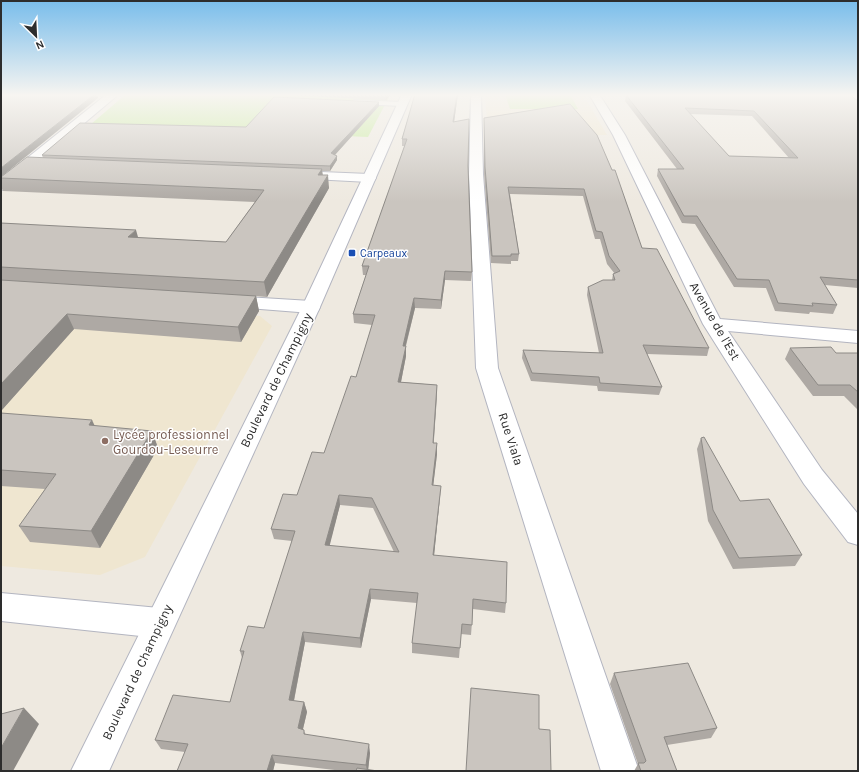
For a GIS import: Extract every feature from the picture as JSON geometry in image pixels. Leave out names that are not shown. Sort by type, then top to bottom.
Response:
[{"type":"street","points":[[1,186],[70,130]]},
{"type":"street","name":"Boulevard de Champigny","points":[[90,771],[311,307],[390,130]]},
{"type":"street","name":"Rue Viala","points":[[476,130],[476,174],[487,368],[620,771]]},
{"type":"street","name":"Avenue de l'Est","points":[[615,130],[713,324],[813,477],[858,534]]},
{"type":"street","points":[[28,164],[45,164]]},
{"type":"street","points":[[287,175],[369,178]]},
{"type":"street","points":[[208,301],[311,307]]},
{"type":"street","points":[[713,324],[858,337]]},
{"type":"street","points":[[1,607],[159,624]]},
{"type":"shaded area","points":[[488,130],[604,130],[607,135],[488,135]]},
{"type":"shaded area","name":"Lycée professionnel Gourdou-Leseurre","points":[[1,300],[260,316],[272,326],[145,557],[100,575],[1,566]]},
{"type":"green space","points":[[206,130],[372,130],[368,137]]},
{"type":"building","points":[[1,130],[49,130],[1,168]]},
{"type":"building","points":[[72,130],[353,130],[331,153],[337,156],[330,166],[42,155]]},
{"type":"building","points":[[405,130],[469,130],[468,166],[472,272],[445,271],[441,300],[414,298],[403,346],[406,346],[398,382],[437,385],[433,443],[437,443],[432,485],[441,486],[433,555],[507,562],[506,603],[473,599],[472,625],[462,624],[460,648],[412,643],[418,593],[370,589],[360,638],[303,632],[289,700],[304,702],[298,728],[304,730],[304,734],[369,744],[366,765],[272,755],[267,771],[177,771],[188,744],[155,740],[173,695],[230,702],[244,651],[240,651],[248,626],[264,628],[295,531],[271,529],[283,494],[297,495],[312,452],[324,453],[351,376],[356,377],[375,315],[353,314],[369,266],[362,266],[407,139],[402,139]],"holes":[[[339,495],[372,498],[399,552],[325,545]]]},
{"type":"building","points":[[484,130],[593,130],[597,135],[612,170],[615,170],[642,248],[657,249],[709,348],[643,345],[662,387],[600,383],[599,377],[532,373],[523,350],[603,353],[588,287],[603,280],[615,280],[613,274],[620,271],[609,256],[602,232],[596,231],[584,189],[508,187],[519,254],[511,254],[511,256],[492,256],[485,167]]},
{"type":"building","points":[[653,130],[705,130],[729,156],[798,158],[772,130],[858,130],[858,280],[820,277],[837,305],[812,303],[813,306],[778,303],[769,280],[737,279],[697,216],[684,216],[658,169],[684,169]]},
{"type":"building","points":[[27,157],[322,169],[318,175],[328,175],[264,282],[1,267],[1,223],[136,230],[128,237],[226,242],[264,190],[1,178]]},
{"type":"building","points":[[1,280],[256,296],[238,327],[67,314],[1,384]]},
{"type":"building","points":[[831,347],[836,353],[858,353],[858,392],[850,385],[818,385],[790,348]]},
{"type":"building","points":[[1,413],[92,420],[89,425],[152,431],[91,531],[19,526],[56,474],[1,470]]},
{"type":"building","points":[[704,437],[740,501],[769,499],[802,555],[739,558],[713,510],[701,438]]},
{"type":"building","points":[[688,663],[717,728],[664,737],[677,771],[641,771],[638,763],[644,763],[646,761],[614,673]]},
{"type":"building","points":[[471,688],[539,695],[539,729],[550,730],[551,771],[466,771]]},
{"type":"building","points":[[24,708],[1,748],[1,714]]},
{"type":"building","points":[[357,768],[378,771],[356,771]]},
{"type":"place","name":"Carpeaux","points":[[352,253]]},
{"type":"place","name":"Lycée professionnel Gourdou-Leseurre","points":[[105,441]]}]
